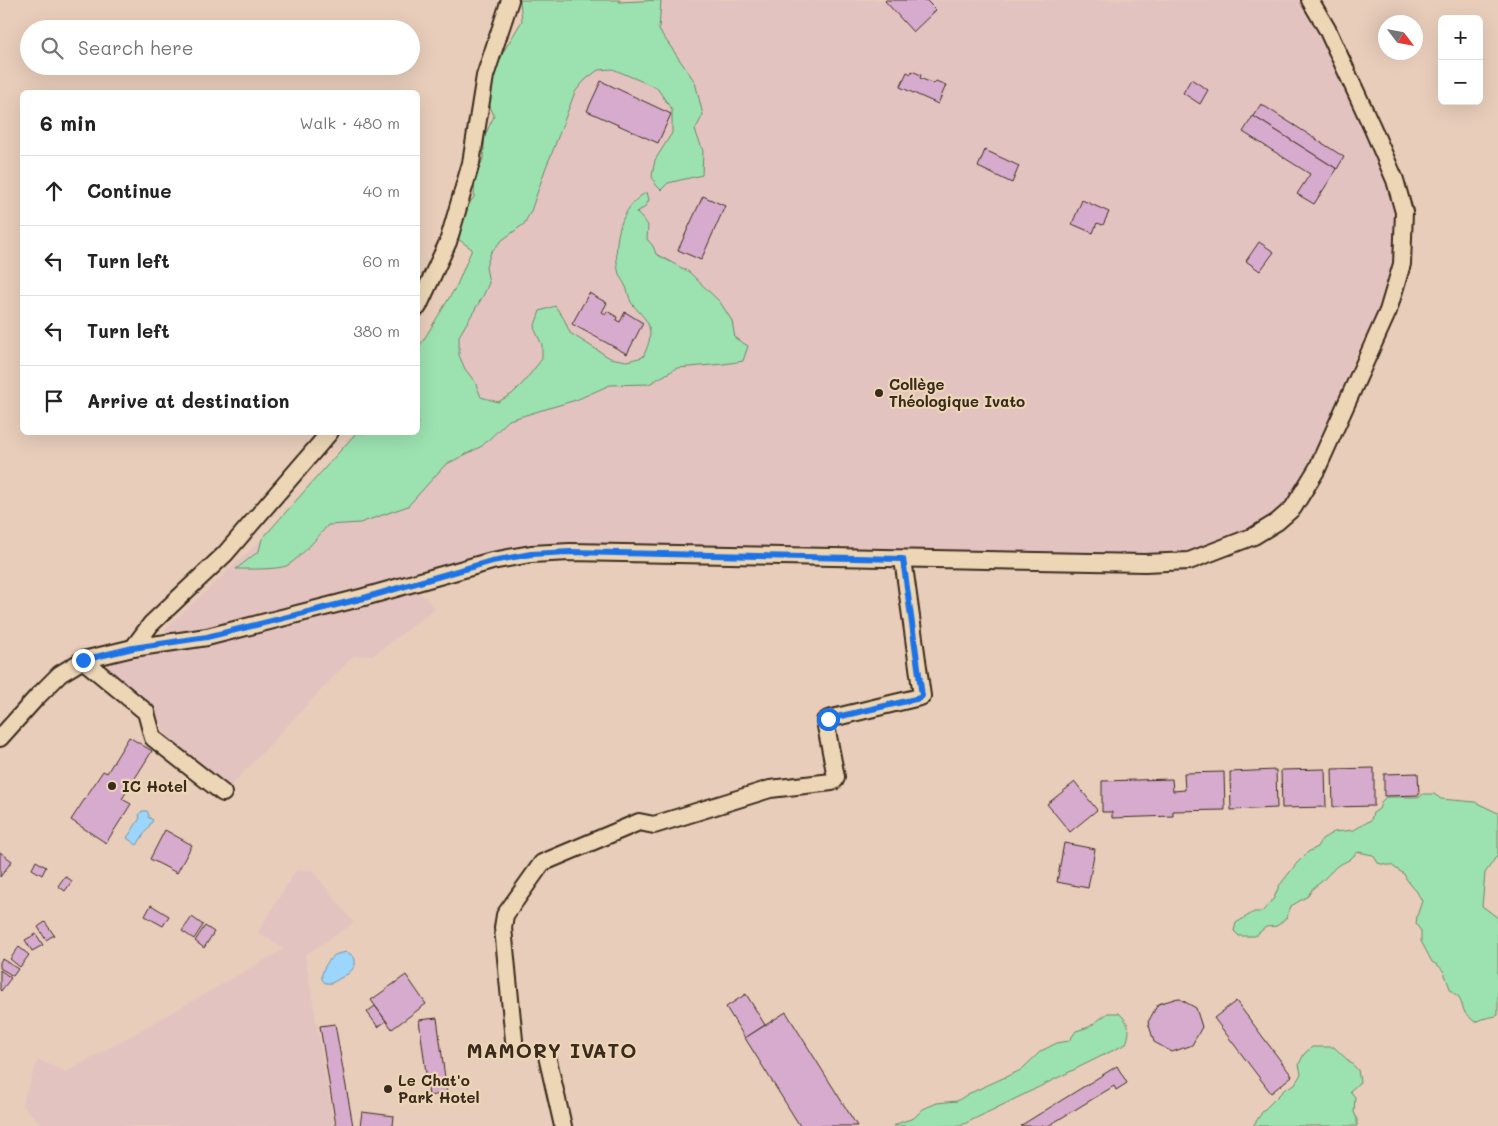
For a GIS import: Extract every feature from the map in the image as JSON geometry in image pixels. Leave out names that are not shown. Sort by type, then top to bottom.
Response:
[{"type":"street","points":[[420,303],[448,242],[471,163],[485,76],[510,0]]},
{"type":"street","points":[[0,738],[60,674],[83,660],[133,648],[207,637],[364,598],[492,561],[531,554],[570,552],[1145,563],[1188,561],[1254,536],[1277,522],[1292,508],[1317,469],[1388,311],[1402,264],[1404,212],[1395,180],[1327,29],[1310,0]]},
{"type":"street","points":[[133,648],[151,624],[226,554],[327,435]]},
{"type":"street","points":[[514,1040],[503,928],[504,915],[542,863],[639,822],[654,825],[770,789],[832,782],[836,777],[826,721],[828,719],[922,696],[903,559]]},
{"type":"street","points":[[83,660],[146,712],[153,738],[223,792]]},
{"type":"street","points":[[547,1056],[562,1126]]},
{"type":"shaded area","name":"Collège Théologique Ivato","points":[[561,0],[1303,0],[1321,33],[1391,182],[1398,213],[1395,261],[1381,308],[1356,354],[1310,467],[1287,503],[1272,517],[1253,529],[1192,554],[1094,556],[841,546],[570,545],[414,590],[426,598],[435,609],[374,655],[353,656],[229,788],[167,738],[153,707],[106,668],[107,662],[166,637],[165,629],[262,539],[354,435],[420,435],[420,346],[457,285],[472,249]]},
{"type":"shaded area","points":[[296,870],[312,870],[354,923],[305,955],[334,1126],[44,1126],[22,1105],[38,1060],[67,1072],[284,949],[258,932]]},
{"type":"green space","points":[[520,0],[620,0],[619,2],[661,0],[659,30],[695,82],[703,115],[695,130],[703,151],[702,175],[668,183],[661,190],[655,184],[652,176],[655,160],[672,133],[672,110],[657,88],[613,69],[598,70],[585,80],[575,92],[531,211],[524,224],[501,241],[491,252],[486,267],[489,283],[459,336],[459,355],[465,369],[475,382],[481,397],[498,402],[512,394],[523,383],[542,359],[542,345],[534,328],[540,311],[555,306],[564,319],[570,333],[610,358],[627,361],[643,357],[650,331],[646,320],[631,302],[626,287],[619,275],[617,248],[620,226],[625,215],[630,206],[647,192],[649,200],[644,208],[636,212],[648,225],[647,239],[653,246],[656,254],[689,272],[720,302],[732,321],[735,338],[748,346],[743,361],[677,368],[649,384],[610,385],[576,400],[509,420],[482,446],[445,465],[408,506],[360,523],[328,525],[304,552],[284,567],[236,569],[259,551],[262,539],[354,435],[420,435],[420,346],[457,285],[472,249],[458,239],[461,216],[474,197],[475,178],[483,159],[485,135],[494,116],[488,101],[488,86],[497,62],[522,21]]},
{"type":"green space","points":[[1423,794],[1434,794],[1441,799],[1475,802],[1498,813],[1498,857],[1496,857],[1485,873],[1482,906],[1498,918],[1498,1015],[1475,1022],[1465,1013],[1459,997],[1451,991],[1444,972],[1432,962],[1421,941],[1421,931],[1416,924],[1422,901],[1417,892],[1404,874],[1391,865],[1378,863],[1373,855],[1358,852],[1349,860],[1337,866],[1313,888],[1308,896],[1291,906],[1287,917],[1277,926],[1266,927],[1255,936],[1239,936],[1234,931],[1236,923],[1254,912],[1262,912],[1274,898],[1279,886],[1297,863],[1308,852],[1316,848],[1322,839],[1334,832],[1354,830],[1371,820],[1373,813],[1379,809],[1386,797],[1420,797]]},
{"type":"green space","points":[[1108,1013],[1119,1013],[1125,1021],[1129,1031],[1126,1044],[960,1126],[894,1126],[914,1118],[923,1109],[937,1103],[957,1101],[968,1094],[1021,1070],[1041,1051],[1057,1043],[1069,1041],[1076,1031],[1089,1027]]},
{"type":"green space","points":[[1312,1047],[1334,1047],[1358,1070],[1360,1082],[1350,1091],[1355,1097],[1354,1112],[1357,1126],[1253,1126],[1263,1111],[1285,1089],[1295,1084],[1301,1074],[1299,1064],[1304,1054]]},
{"type":"water","points":[[142,811],[147,811],[148,817],[153,820],[137,845],[127,838],[140,818],[139,815]]},
{"type":"water","points":[[347,952],[355,959],[355,966],[349,973],[332,983],[323,981],[323,972],[331,958],[340,953]]},
{"type":"building","points":[[886,0],[926,0],[936,10],[913,32]]},
{"type":"building","points":[[912,71],[921,75],[920,78],[934,84],[936,81],[946,85],[938,104],[900,87],[907,72],[911,74]]},
{"type":"building","points":[[1191,79],[1208,90],[1200,104],[1183,93]]},
{"type":"building","points":[[601,81],[671,114],[658,143],[587,111]]},
{"type":"building","points":[[1261,104],[1344,157],[1337,169],[1253,116]]},
{"type":"building","points":[[1253,116],[1337,169],[1314,204],[1297,194],[1310,174],[1243,132]]},
{"type":"building","points":[[985,150],[1019,166],[1012,183],[978,167]]},
{"type":"building","points":[[703,196],[725,206],[701,260],[678,250]]},
{"type":"building","points":[[1082,200],[1109,212],[1103,225],[1097,223],[1093,233],[1072,224]]},
{"type":"building","points":[[1259,242],[1274,252],[1260,271],[1246,261]]},
{"type":"building","points":[[589,293],[607,303],[602,312],[606,314],[607,311],[617,317],[616,320],[620,322],[625,312],[643,323],[627,354],[572,324]]},
{"type":"building","name":"IC Hotel","points":[[129,737],[152,751],[122,799],[131,804],[106,843],[71,820],[103,771],[107,773]]},
{"type":"building","points":[[1374,768],[1374,806],[1333,807],[1332,769]]},
{"type":"building","points":[[1325,769],[1326,807],[1282,808],[1281,770]]},
{"type":"building","points":[[1276,770],[1277,808],[1231,810],[1230,772]]},
{"type":"building","points":[[1224,772],[1225,810],[1173,811],[1173,816],[1112,818],[1112,812],[1102,812],[1102,781],[1172,779],[1173,791],[1185,790],[1184,773]]},
{"type":"building","points":[[1418,773],[1419,795],[1384,796],[1384,774]]},
{"type":"building","points":[[1075,782],[1097,810],[1070,832],[1047,804]]},
{"type":"building","points":[[165,830],[192,845],[177,873],[150,859]]},
{"type":"building","points":[[1064,843],[1095,849],[1088,888],[1057,882]]},
{"type":"building","points":[[0,852],[12,861],[0,877]]},
{"type":"building","points":[[36,861],[46,867],[42,875],[32,869]]},
{"type":"building","points":[[65,876],[72,881],[65,891],[58,886]]},
{"type":"building","points":[[151,905],[169,916],[163,926],[145,916]]},
{"type":"building","points":[[192,917],[203,925],[194,939],[182,931]]},
{"type":"building","points":[[45,922],[54,935],[46,940],[38,927]]},
{"type":"building","points":[[205,926],[214,932],[204,948],[195,941]]},
{"type":"building","points":[[36,934],[43,945],[32,951],[25,940]]},
{"type":"building","points":[[19,947],[29,955],[20,967],[10,959]]},
{"type":"building","points":[[2,959],[18,969],[13,976],[0,968]]},
{"type":"building","points":[[0,970],[11,978],[1,991],[0,990]]},
{"type":"building","points":[[406,975],[426,1004],[392,1029],[371,1000]]},
{"type":"building","points":[[746,994],[765,1025],[745,1038],[726,1007]]},
{"type":"building","points":[[1178,998],[1196,1008],[1202,1027],[1192,1045],[1172,1052],[1154,1042],[1148,1022],[1158,1004]]},
{"type":"building","points":[[1236,1001],[1292,1076],[1271,1093],[1214,1018]]},
{"type":"building","points":[[375,1006],[386,1021],[378,1027],[367,1012]]},
{"type":"building","points":[[786,1012],[857,1126],[800,1126],[745,1038]]},
{"type":"building","points":[[437,1018],[447,1093],[429,1096],[419,1020]]},
{"type":"building","points":[[335,1024],[353,1126],[336,1126],[320,1026]]},
{"type":"building","points":[[1117,1066],[1127,1083],[1116,1090],[1114,1086],[1048,1126],[1020,1126]]},
{"type":"building","points":[[362,1112],[394,1116],[393,1126],[360,1126]]},
{"type":"place","name":"Collège Théologique Ivato","points":[[879,393]]},
{"type":"place","name":"IC Hotel","points":[[112,786]]},
{"type":"place","name":"Le Chat'o Park Hotel","points":[[388,1089]]},
{"type":"district","name":"MAMORY IVATO","points":[[552,1050]]},
{"type":"route","points":[[83,660],[133,648],[207,637],[364,598],[492,561],[531,554],[570,552],[903,559],[922,696],[828,719]]}]
